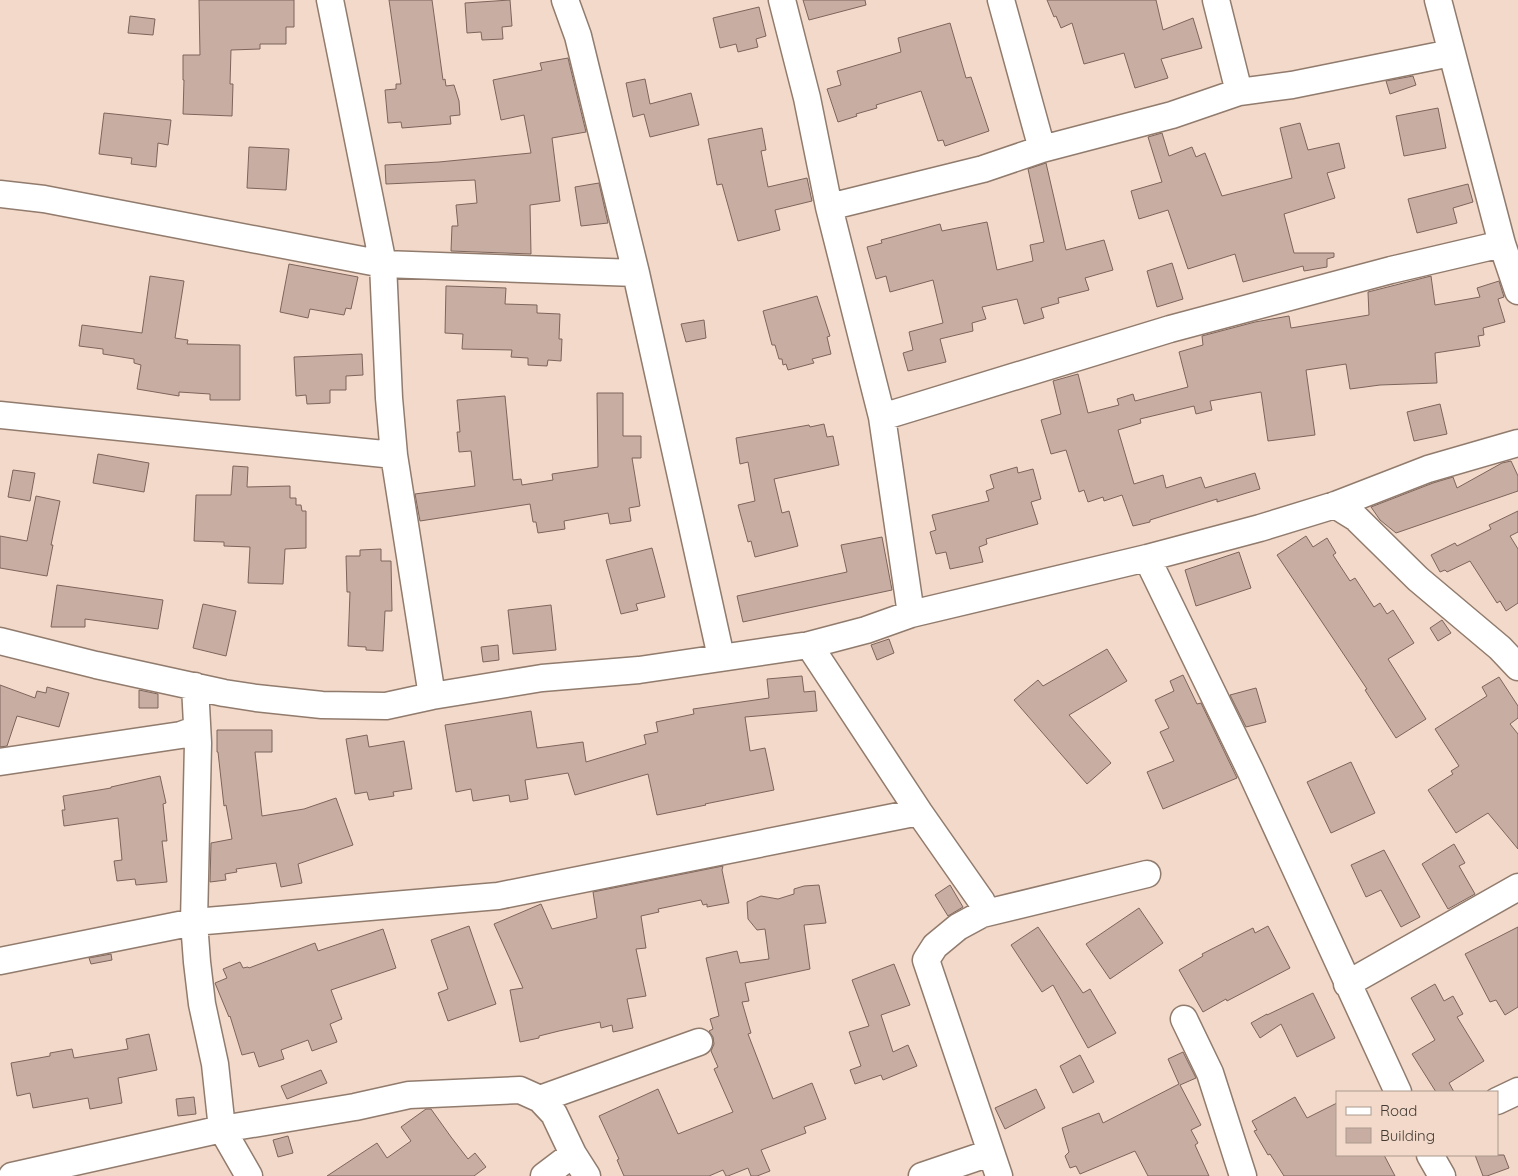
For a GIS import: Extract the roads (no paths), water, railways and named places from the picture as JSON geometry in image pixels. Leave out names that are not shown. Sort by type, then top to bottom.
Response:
[{"type":"street","points":[[330,0],[383,264],[389,398],[394,455],[432,696]]},
{"type":"street","points":[[565,0],[578,36],[636,273],[722,658]]},
{"type":"street","points":[[782,0],[807,98],[829,207],[882,417],[911,614]]},
{"type":"street","points":[[1001,0],[1042,149]]},
{"type":"street","points":[[1216,0],[1240,92]]},
{"type":"street","points":[[1438,0],[1502,244],[1518,291]]},
{"type":"street","points":[[829,207],[983,169],[1042,149],[1172,115],[1240,92],[1292,85],[1451,53]]},
{"type":"street","points":[[0,194],[44,199],[383,264],[636,273]]},
{"type":"street","points":[[882,417],[1170,329],[1391,270],[1502,244]]},
{"type":"street","points":[[0,415],[394,455]]},
{"type":"street","points":[[0,641],[96,665],[256,698],[322,705],[386,706],[432,696],[542,678],[640,670],[809,645],[866,630],[911,614],[1147,558],[1260,528],[1336,505],[1428,469],[1518,443]]},
{"type":"street","points":[[1336,505],[1356,518],[1418,578],[1500,648],[1518,667]]},
{"type":"street","points":[[1147,558],[1251,772],[1398,1091]]},
{"type":"street","points":[[809,645],[919,812],[982,902],[982,914]]},
{"type":"street","points":[[196,686],[194,922],[202,1004],[215,1064],[222,1129],[249,1176]]},
{"type":"street","points":[[0,762],[181,734],[197,729]]},
{"type":"street","points":[[0,961],[194,922],[498,896],[919,812]]},
{"type":"street","points":[[922,1176],[994,1165],[926,960],[934,946],[958,927],[982,914],[1147,874]]},
{"type":"street","points":[[1347,984],[1518,887]]},
{"type":"street","points":[[1184,1019],[1210,1073],[1243,1176]]},
{"type":"street","points":[[540,1099],[699,1042]]},
{"type":"street","points":[[12,1176],[252,1122],[355,1107],[409,1095],[520,1090],[540,1099],[554,1114],[573,1154],[587,1176]]},
{"type":"street","points":[[1498,1102],[1518,1092]]},
{"type":"street","points":[[544,1176],[573,1154]]},
{"type":"street","points":[[1431,1156],[1442,1176]]}]
